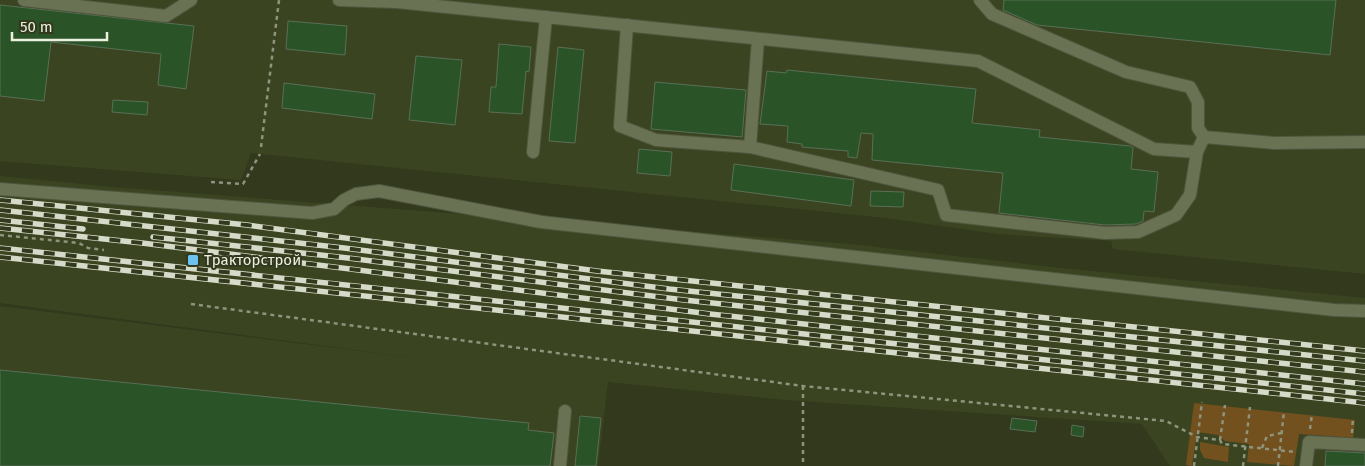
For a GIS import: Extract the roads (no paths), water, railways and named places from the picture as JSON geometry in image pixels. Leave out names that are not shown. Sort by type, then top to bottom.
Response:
[{"type":"lane","points":[[24,0],[166,16],[191,0]]},
{"type":"lane","points":[[339,0],[397,1],[978,61],[1154,148],[1197,152]]},
{"type":"lane","points":[[980,0],[992,14],[1126,72],[1190,87],[1198,102],[1198,128],[1204,137]]},
{"type":"lane","points":[[533,152],[546,17]]},
{"type":"lane","points":[[627,25],[620,126],[656,140],[750,147],[938,190],[946,215],[1105,233],[1138,232],[1176,216],[1190,195],[1197,152],[1204,137]]},
{"type":"lane","points":[[750,147],[758,39]]},
{"type":"lane","points":[[1204,137],[1274,143],[1365,142]]},
{"type":"lane","points":[[0,189],[312,213],[334,209],[344,200],[356,194],[380,191],[541,222],[1334,310],[1365,311]]},
{"type":"lane","points":[[560,466],[565,411]]},
{"type":"lane","points":[[1306,466],[1309,442],[1365,445]]},
{"type":"railway","points":[[0,200],[247,225],[597,271],[1365,351]]},
{"type":"railway","points":[[0,210],[344,248],[669,289],[1365,361]]},
{"type":"railway","points":[[0,220],[83,229]]},
{"type":"railway","points":[[0,228],[142,243],[710,314],[1365,384]]},
{"type":"railway","points":[[153,237],[348,258],[684,300],[1365,372]]},
{"type":"railway","points":[[0,248],[1365,394]]},
{"type":"railway","points":[[0,257],[1365,403]]},
{"type":"place","name":"Тракторстрой","points":[[193,260]]}]
